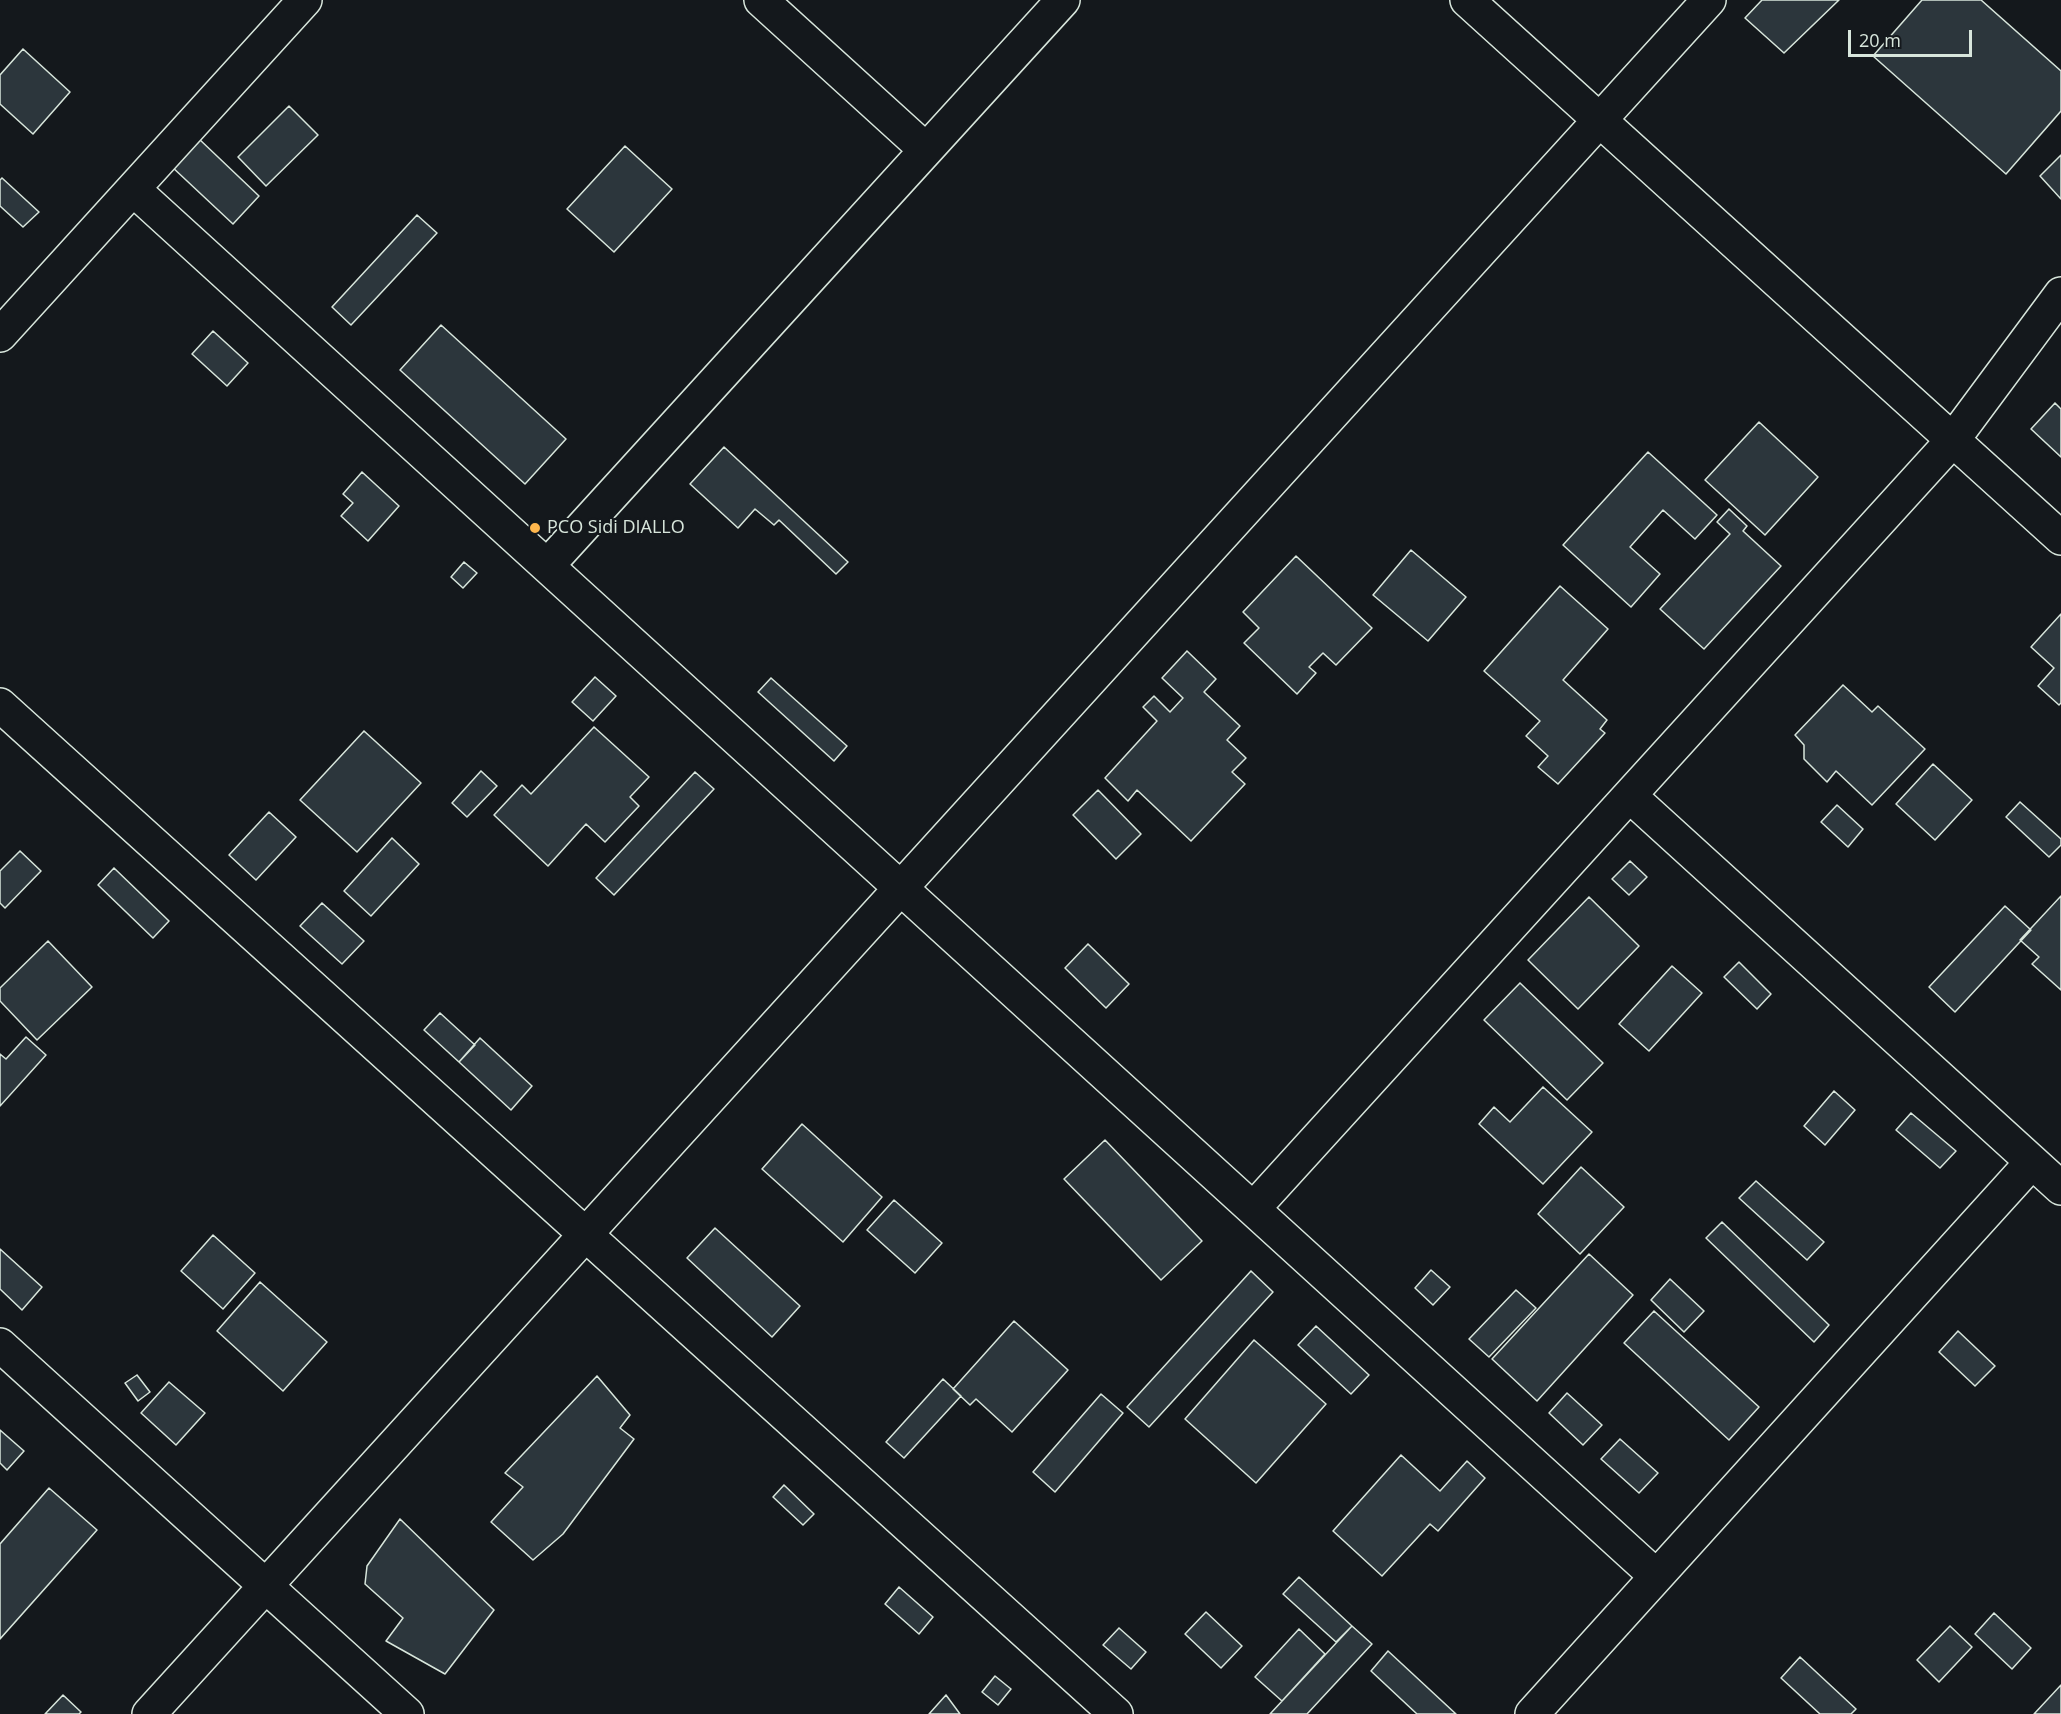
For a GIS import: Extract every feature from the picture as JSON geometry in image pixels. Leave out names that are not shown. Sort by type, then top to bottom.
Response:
[{"type":"street","points":[[0,335],[305,0]]},
{"type":"street","points":[[762,0],[926,150]]},
{"type":"street","points":[[547,566],[1063,0]]},
{"type":"street","points":[[1467,0],[2061,538]]},
{"type":"street","points":[[149,1714],[1709,0]]},
{"type":"street","points":[[133,189],[1656,1576]]},
{"type":"street","points":[[1253,1209],[1952,441],[2061,294]]},
{"type":"street","points":[[0,705],[1116,1714]]},
{"type":"street","points":[[1629,795],[2061,1188]]},
{"type":"street","points":[[1532,1714],[2032,1162]]},
{"type":"street","points":[[0,1345],[407,1714]]},
{"type":"building","points":[[1762,0],[1839,0],[1784,53],[1745,18]]},
{"type":"building","points":[[1922,0],[1981,0],[2061,71],[2061,111],[2006,174],[1873,56]]},
{"type":"building","points":[[23,49],[70,92],[33,134],[0,104],[0,75]]},
{"type":"building","points":[[289,106],[318,135],[266,186],[238,157]]},
{"type":"building","points":[[198,138],[259,196],[233,224],[171,166]]},
{"type":"building","points":[[625,146],[672,189],[614,252],[567,209]]},
{"type":"building","points":[[2061,155],[2061,199],[2040,176]]},
{"type":"building","points":[[2,178],[39,212],[23,227],[0,206],[0,180]]},
{"type":"building","points":[[417,215],[437,233],[351,325],[332,307]]},
{"type":"building","points":[[441,325],[566,439],[525,484],[400,370]]},
{"type":"building","points":[[213,331],[248,363],[227,386],[192,354]]},
{"type":"building","points":[[2055,403],[2061,409],[2061,457],[2031,429]]},
{"type":"building","points":[[1759,422],[1818,477],[1765,535],[1705,480]]},
{"type":"building","points":[[724,447],[848,562],[836,574],[779,520],[774,525],[755,509],[738,528],[690,484]]},
{"type":"building","points":[[1648,452],[1717,515],[1695,539],[1663,510],[1630,547],[1660,574],[1631,607],[1563,545]]},
{"type":"building","points":[[362,472],[399,506],[368,541],[341,516],[353,503],[343,494]]},
{"type":"building","points":[[1729,509],[1747,526],[1743,531],[1781,566],[1704,649],[1660,609],[1730,534],[1717,522]]},
{"type":"building","points":[[1411,550],[1466,597],[1428,641],[1373,595]]},
{"type":"building","points":[[1296,556],[1372,628],[1336,665],[1323,653],[1309,667],[1316,673],[1297,694],[1244,643],[1259,628],[1243,612]]},
{"type":"building","points":[[464,562],[477,573],[463,588],[451,577]]},
{"type":"building","points":[[1560,586],[1608,629],[1563,680],[1607,720],[1600,729],[1605,733],[1558,784],[1538,767],[1548,756],[1526,736],[1540,721],[1484,671]]},
{"type":"building","points":[[2061,614],[2061,703],[2059,705],[2038,686],[2054,668],[2031,647]]},
{"type":"building","points":[[1187,651],[1216,679],[1204,692],[1240,726],[1227,740],[1246,758],[1232,772],[1245,784],[1191,841],[1137,790],[1128,801],[1105,778],[1157,721],[1143,707],[1154,696],[1170,712],[1183,698],[1162,678]]},
{"type":"building","points":[[595,677],[616,696],[593,721],[572,702]]},
{"type":"building","points":[[771,678],[847,746],[834,761],[758,692]]},
{"type":"building","points":[[1843,685],[1872,712],[1878,706],[1925,749],[1872,805],[1836,771],[1827,782],[1804,759],[1804,745],[1795,735]]},
{"type":"building","points":[[594,727],[649,777],[630,797],[639,806],[605,842],[586,824],[548,866],[494,815],[522,785],[531,794]]},
{"type":"building","points":[[364,731],[421,783],[357,852],[300,800]]},
{"type":"building","points":[[1933,764],[1972,800],[1935,840],[1896,804]]},
{"type":"building","points":[[481,771],[497,786],[467,817],[452,803]]},
{"type":"building","points":[[695,772],[714,789],[614,895],[596,878]]},
{"type":"building","points":[[1098,790],[1141,834],[1116,859],[1073,815]]},
{"type":"building","points":[[2020,802],[2061,839],[2061,845],[2049,857],[2006,817]]},
{"type":"building","points":[[1837,805],[1863,829],[1848,847],[1821,822]]},
{"type":"building","points":[[269,812],[296,837],[256,880],[229,855]]},
{"type":"building","points":[[392,838],[419,864],[371,916],[344,891]]},
{"type":"building","points":[[20,851],[41,871],[5,908],[0,903],[0,871]]},
{"type":"building","points":[[1630,861],[1647,877],[1629,895],[1612,879]]},
{"type":"building","points":[[114,868],[169,921],[153,938],[98,885]]},
{"type":"building","points":[[2061,896],[2061,990],[2032,964],[2039,957],[2020,940]]},
{"type":"building","points":[[1589,897],[1639,946],[1578,1009],[1528,960]]},
{"type":"building","points":[[322,903],[364,941],[342,964],[300,926]]},
{"type":"building","points":[[2005,906],[2031,930],[1955,1012],[1929,987]]},
{"type":"building","points":[[48,941],[92,987],[37,1040],[0,1001],[0,988]]},
{"type":"building","points":[[1088,944],[1129,984],[1106,1008],[1065,968]]},
{"type":"building","points":[[1739,962],[1771,994],[1757,1009],[1724,977]]},
{"type":"building","points":[[1672,966],[1702,993],[1649,1051],[1619,1024]]},
{"type":"building","points":[[1520,983],[1603,1063],[1567,1100],[1484,1020]]},
{"type":"building","points":[[440,1013],[475,1045],[459,1062],[424,1030]]},
{"type":"building","points":[[26,1037],[46,1055],[0,1106],[0,1054],[6,1059]]},
{"type":"building","points":[[480,1038],[532,1086],[511,1110],[459,1062]]},
{"type":"building","points":[[1543,1087],[1592,1132],[1543,1184],[1479,1124],[1494,1107],[1510,1122]]},
{"type":"building","points":[[1834,1091],[1855,1110],[1825,1145],[1804,1126]]},
{"type":"building","points":[[1911,1113],[1956,1151],[1940,1168],[1896,1130]]},
{"type":"building","points":[[802,1124],[882,1197],[843,1242],[762,1169]]},
{"type":"building","points":[[1105,1140],[1202,1241],[1161,1280],[1064,1179]]},
{"type":"building","points":[[1581,1167],[1624,1207],[1580,1254],[1538,1214]]},
{"type":"building","points":[[1756,1181],[1824,1242],[1807,1260],[1739,1198]]},
{"type":"building","points":[[894,1200],[942,1243],[915,1273],[867,1230]]},
{"type":"building","points":[[1722,1222],[1829,1325],[1814,1342],[1706,1238]]},
{"type":"building","points":[[715,1228],[800,1306],[772,1337],[687,1258]]},
{"type":"building","points":[[213,1235],[255,1273],[223,1309],[181,1271]]},
{"type":"building","points":[[0,1249],[42,1287],[22,1310],[0,1289]]},
{"type":"building","points":[[1589,1254],[1633,1295],[1537,1401],[1492,1359]]},
{"type":"building","points":[[1431,1270],[1450,1287],[1433,1305],[1415,1288]]},
{"type":"building","points":[[1251,1271],[1273,1292],[1149,1427],[1127,1407]]},
{"type":"building","points":[[1670,1279],[1704,1311],[1684,1332],[1651,1300]]},
{"type":"building","points":[[260,1282],[327,1342],[283,1391],[217,1331]]},
{"type":"building","points":[[1516,1290],[1536,1308],[1489,1357],[1469,1339]]},
{"type":"building","points":[[1654,1311],[1759,1407],[1729,1440],[1624,1343]]},
{"type":"building","points":[[1014,1321],[1068,1370],[1012,1432],[976,1399],[970,1405],[953,1389]]},
{"type":"building","points":[[1316,1326],[1369,1375],[1351,1394],[1298,1345]]},
{"type":"building","points":[[1958,1331],[1995,1366],[1975,1386],[1939,1352]]},
{"type":"building","points":[[1254,1340],[1326,1404],[1256,1483],[1185,1419]]},
{"type":"building","points":[[137,1375],[150,1392],[138,1401],[125,1383]]},
{"type":"building","points":[[597,1376],[630,1415],[620,1428],[634,1439],[563,1534],[533,1560],[491,1522],[523,1487],[505,1473]]},
{"type":"building","points":[[943,1379],[961,1396],[904,1458],[886,1442]]},
{"type":"building","points":[[169,1382],[205,1413],[176,1445],[141,1413]]},
{"type":"building","points":[[1567,1393],[1602,1425],[1583,1445],[1549,1413]]},
{"type":"building","points":[[1101,1394],[1123,1413],[1055,1492],[1033,1472]]},
{"type":"building","points":[[0,1430],[24,1451],[7,1470],[0,1463]]},
{"type":"building","points":[[1620,1439],[1658,1473],[1639,1493],[1601,1459]]},
{"type":"building","points":[[1401,1455],[1440,1491],[1467,1461],[1485,1478],[1438,1531],[1430,1524],[1382,1576],[1333,1531]]},
{"type":"building","points":[[784,1485],[814,1514],[803,1525],[773,1497]]},
{"type":"building","points":[[49,1488],[97,1530],[0,1639],[0,1544]]},
{"type":"building","points":[[400,1519],[494,1610],[445,1674],[386,1641],[403,1618],[365,1584],[367,1566]]},
{"type":"building","points":[[1299,1577],[1352,1626],[1336,1642],[1283,1594]]},
{"type":"building","points":[[899,1587],[933,1617],[919,1634],[885,1604]]},
{"type":"building","points":[[1206,1612],[1242,1646],[1221,1668],[1185,1634]]},
{"type":"building","points":[[1994,1613],[2031,1648],[2012,1669],[1975,1634]]},
{"type":"building","points":[[1352,1626],[1372,1644],[1307,1714],[1270,1714]]},
{"type":"building","points":[[1950,1626],[1972,1647],[1939,1682],[1917,1660]]},
{"type":"building","points":[[1119,1628],[1146,1652],[1131,1669],[1103,1645]]},
{"type":"building","points":[[1299,1629],[1325,1654],[1282,1701],[1255,1677]]},
{"type":"building","points":[[1388,1651],[1456,1714],[1417,1714],[1371,1671]]},
{"type":"building","points":[[1800,1657],[1856,1709],[1851,1714],[1820,1714],[1781,1678]]},
{"type":"building","points":[[995,1676],[1011,1689],[998,1705],[982,1692]]},
{"type":"building","points":[[2061,1685],[2061,1714],[2034,1714]]},
{"type":"building","points":[[63,1695],[81,1712],[79,1714],[45,1714]]},
{"type":"building","points":[[946,1695],[960,1714],[929,1714]]},
{"type":"place","name":"PCO Sidi DIALLO","points":[[535,528]]}]
